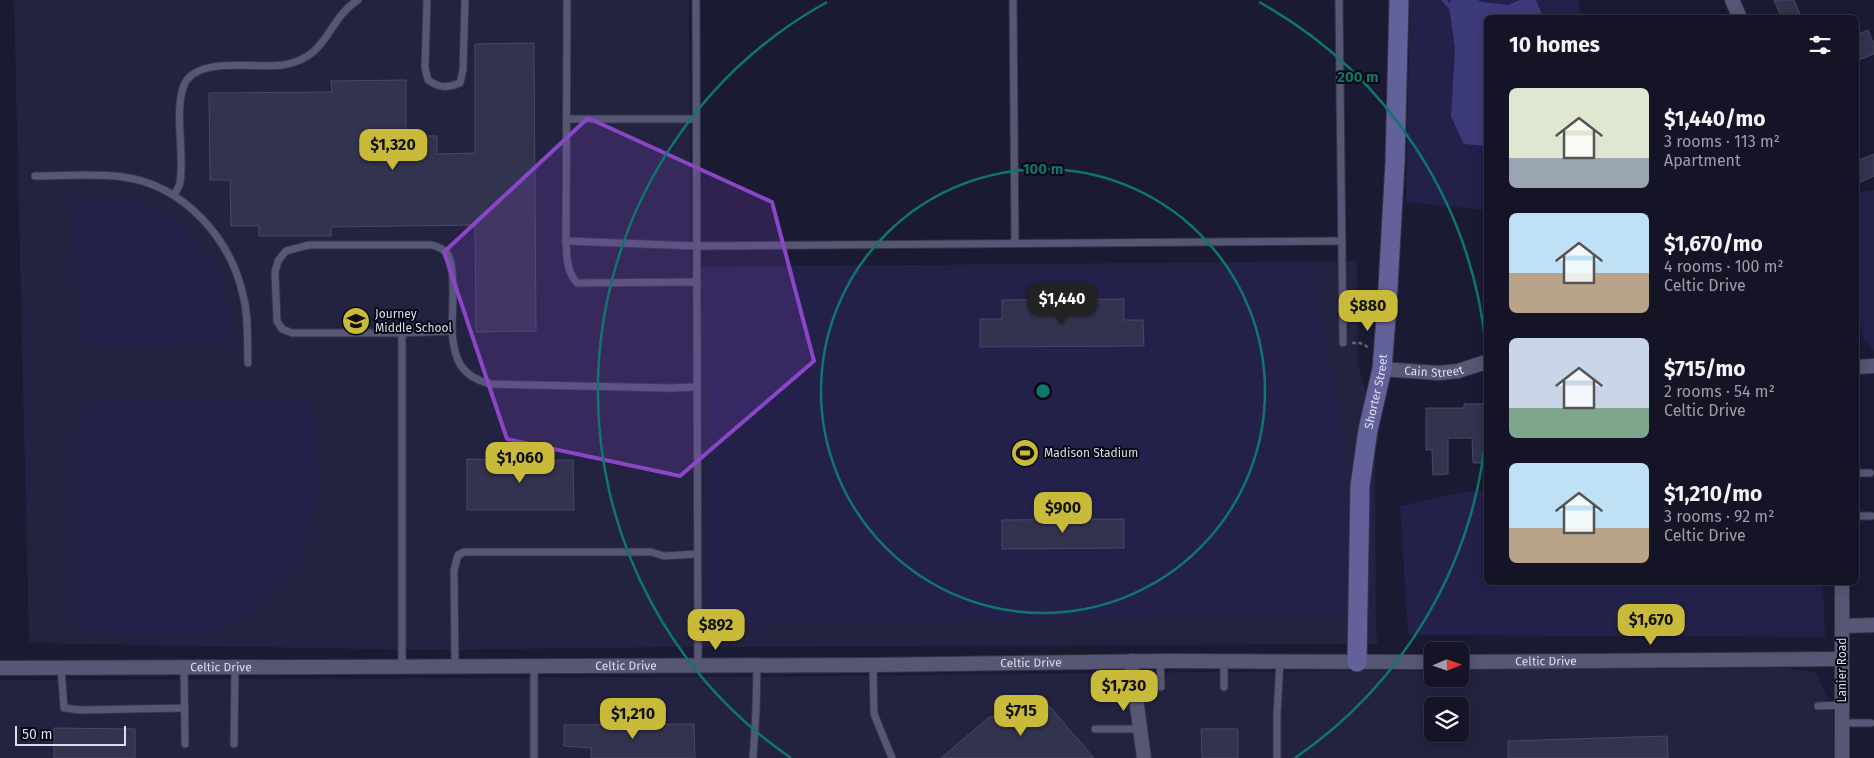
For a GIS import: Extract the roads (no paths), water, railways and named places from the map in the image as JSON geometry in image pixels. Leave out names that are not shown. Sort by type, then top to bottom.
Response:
[{"type":"street","name":"Shorter Street","points":[[1357,662],[1360,486],[1368,430],[1382,368],[1394,162],[1399,0]]},
{"type":"street","points":[[1732,0],[1739,15]]},
{"type":"street","name":"Cain Street","points":[[1382,368],[1439,373],[1458,371],[1484,363]]},
{"type":"street","points":[[1859,367],[1874,366]]},
{"type":"street","name":"Lanier Road","points":[[1842,585],[1842,758]]},
{"type":"street","points":[[1842,626],[1874,625]]},
{"type":"street","name":"Celtic Drive","points":[[1469,662],[1842,659]]},
{"type":"street","points":[[1132,661],[1144,758]]},
{"type":"street","name":"Celtic Drive","points":[[0,668],[873,665],[1132,661],[1424,662]]},
{"type":"lane","points":[[174,195],[180,183],[181,108],[186,82],[193,74],[206,68],[283,65],[306,58],[317,50],[349,6],[358,0]]},
{"type":"lane","points":[[427,0],[425,68],[428,80],[437,87],[449,87],[460,83],[463,70],[466,0]]},
{"type":"lane","points":[[567,0],[566,241],[567,263],[570,274],[577,283],[697,282]]},
{"type":"lane","points":[[696,0],[698,665]]},
{"type":"lane","points":[[1013,0],[1015,244]]},
{"type":"lane","points":[[1339,0],[1343,343]]},
{"type":"lane","points":[[567,119],[696,119]]},
{"type":"lane","points":[[35,176],[100,175],[124,177],[153,185],[174,195],[200,216],[219,239],[233,264],[244,295],[248,363]]},
{"type":"lane","points":[[566,241],[696,246],[1342,241]]},
{"type":"lane","points":[[452,331],[292,333],[282,329],[277,321],[275,307],[275,272],[278,261],[286,251],[309,245],[432,245],[441,248],[448,254],[452,265],[452,331],[454,351],[458,362],[476,380],[491,384],[697,387]]},
{"type":"lane","points":[[402,333],[402,666]]},
{"type":"lane","points":[[1859,473],[1870,473]]},
{"type":"lane","points":[[1859,516],[1871,516]]},
{"type":"lane","points":[[455,666],[454,570],[458,555],[464,552],[651,552],[664,556],[697,554]]},
{"type":"lane","points":[[1160,661],[1161,688]]},
{"type":"lane","points":[[1224,661],[1224,688]]},
{"type":"lane","points":[[1278,758],[1277,714],[1280,662]]},
{"type":"lane","points":[[753,758],[756,665]]},
{"type":"lane","points":[[873,665],[874,714],[892,758]]},
{"type":"lane","points":[[534,666],[534,758]]},
{"type":"lane","points":[[184,667],[185,744]]},
{"type":"lane","points":[[234,744],[235,667]]},
{"type":"lane","points":[[61,668],[64,708],[80,710],[185,708]]},
{"type":"lane","points":[[1818,706],[1842,705]]},
{"type":"lane","points":[[1842,724],[1871,723]]},
{"type":"lane","points":[[1095,729],[1140,729]]},
{"type":"waterway","points":[[1444,0],[1449,6]]},
{"type":"place","name":"Journey Middle School","points":[[356,321]]},
{"type":"place","name":"Madison Stadium","points":[[1025,453]]}]
